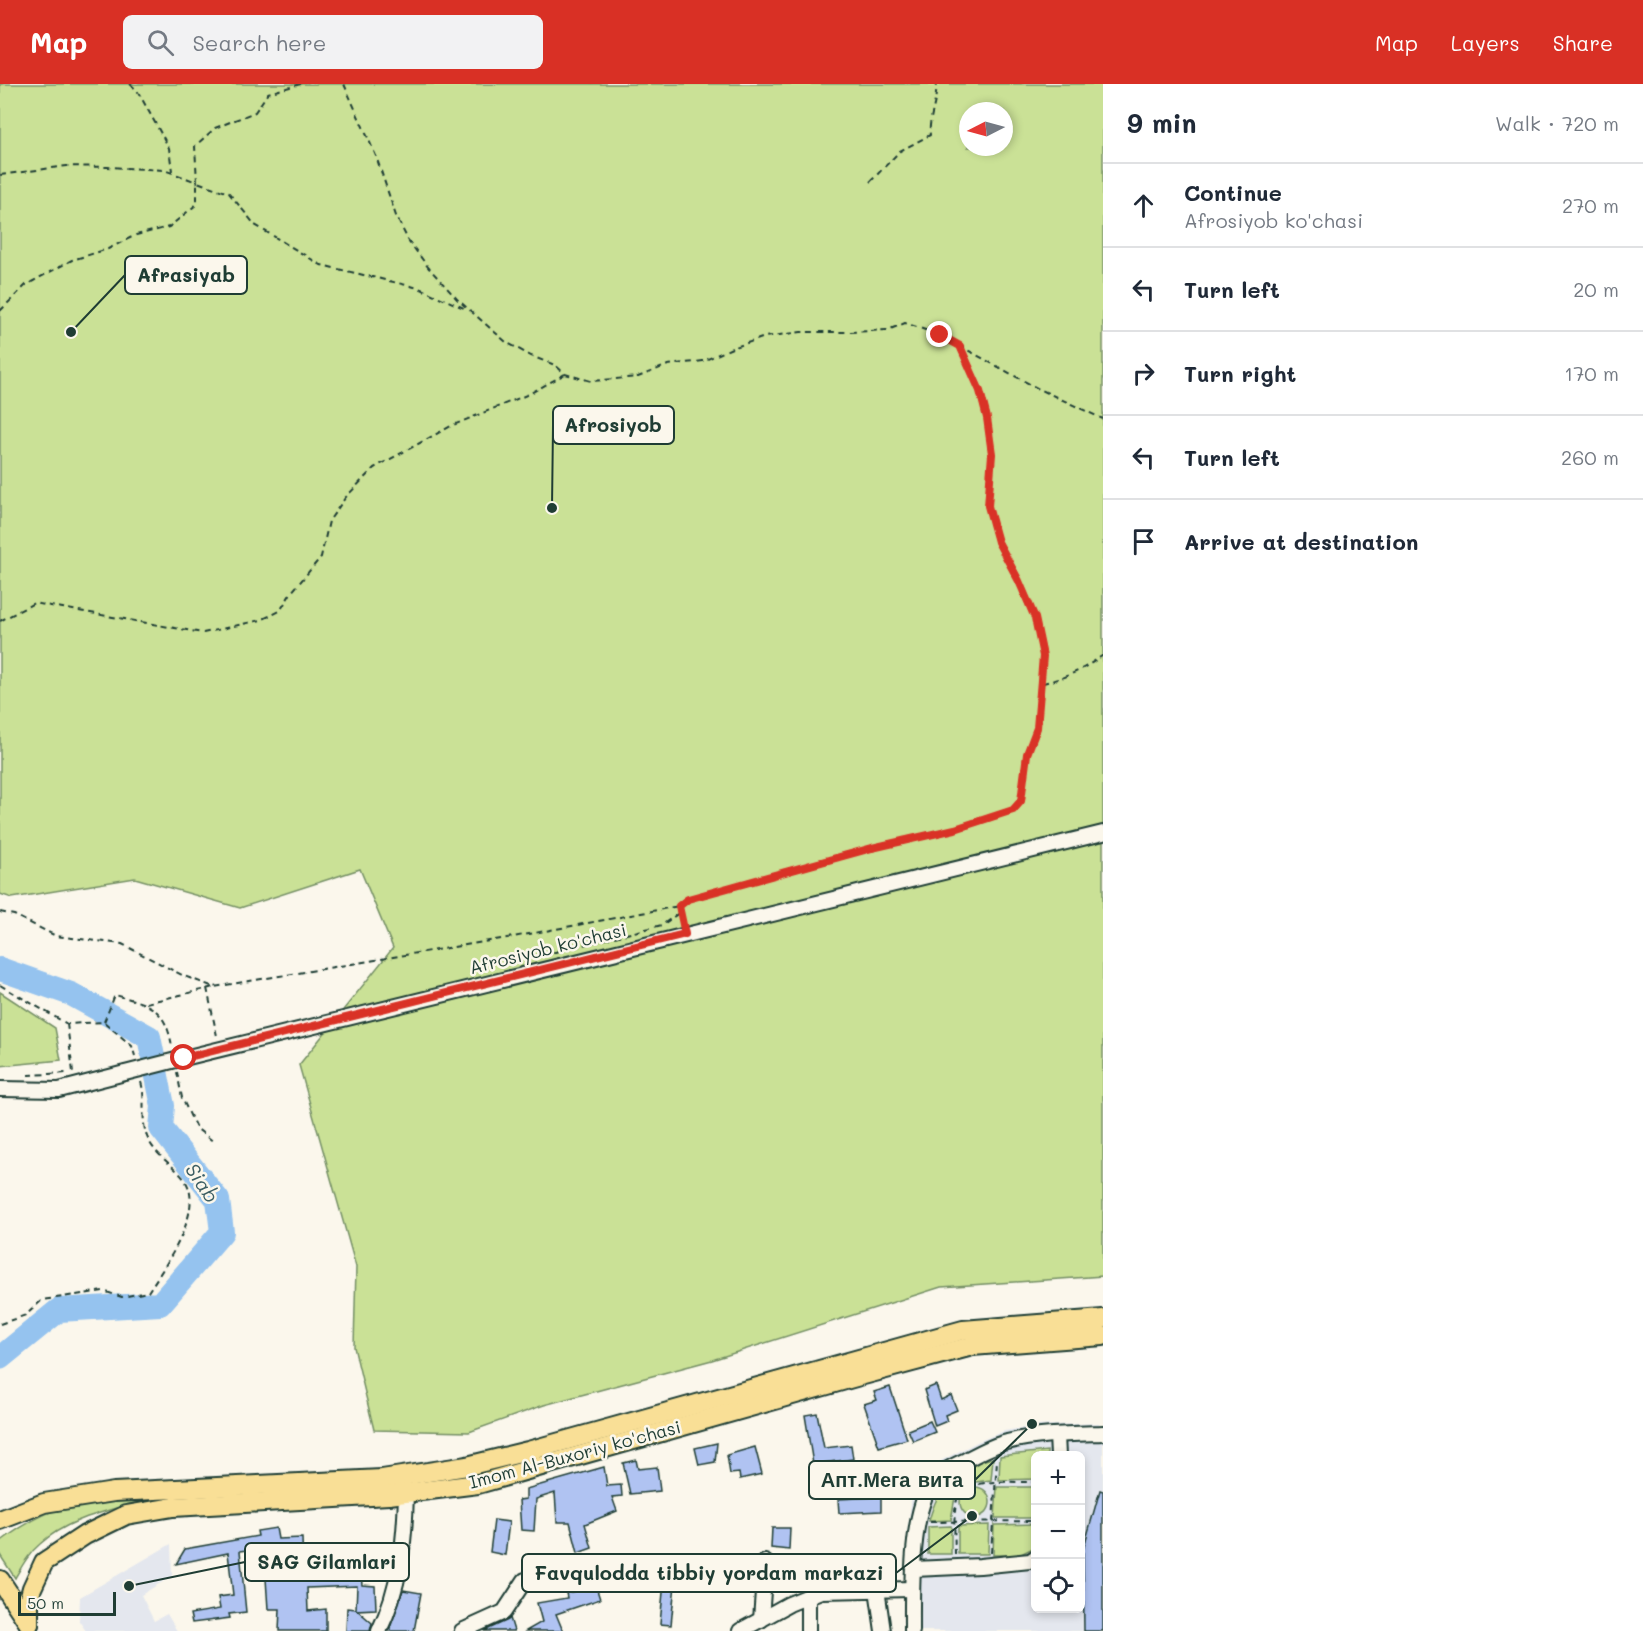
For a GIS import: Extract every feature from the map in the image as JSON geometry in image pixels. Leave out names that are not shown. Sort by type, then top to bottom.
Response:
[{"type":"main road","name":"Imom Al-Buxoriy ko'chasi","points":[[31,1628],[29,1599],[44,1562],[85,1535],[126,1515],[173,1507],[406,1493],[478,1484],[530,1460],[963,1330],[1103,1319]]},
{"type":"main road","name":"Imom Al-Buxoriy ko'chasi","points":[[0,1520],[44,1503],[114,1492],[382,1479],[467,1466],[530,1460],[972,1346],[1103,1336]]},
{"type":"main road","points":[[0,1580],[31,1628]]},
{"type":"street","name":"Afrosiyob ko'chasi","points":[[0,1089],[59,1090],[685,934],[1103,833]]},
{"type":"street","points":[[912,1631],[912,1588],[918,1522],[923,1501],[932,1483],[945,1470],[1008,1442],[1057,1435],[1103,1433]]},
{"type":"street","points":[[1057,1435],[1058,1451]]},
{"type":"street","points":[[379,1631],[388,1614],[400,1569],[406,1493]]},
{"type":"street","points":[[914,1569],[990,1565],[1032,1559]]},
{"type":"street","points":[[762,1620],[765,1562]]},
{"type":"street","points":[[462,1631],[504,1612],[525,1580]]},
{"type":"street","points":[[740,1631],[789,1604],[821,1591],[912,1588]]},
{"type":"street","points":[[877,1590],[883,1631]]},
{"type":"street","points":[[808,1596],[808,1631]]},
{"type":"path","points":[[129,84],[137,90],[169,148],[172,172]]},
{"type":"path","points":[[0,311],[26,285],[72,260],[108,249],[136,235],[169,227],[197,204],[195,146],[215,128],[255,112],[268,93],[301,84]]},
{"type":"path","points":[[344,84],[376,156],[396,216],[408,240],[428,267],[468,309],[506,342],[531,356],[555,365],[565,374],[591,381],[638,377],[668,365],[703,361],[765,337],[801,332],[851,333],[888,330],[905,323],[940,335],[1035,387],[1103,419]]},
{"type":"path","points":[[870,182],[900,151],[930,135],[929,126],[937,91],[936,84]]},
{"type":"path","points":[[0,175],[67,166],[172,172],[197,183],[230,193],[255,225],[321,265],[419,288],[468,309]]},
{"type":"path","points":[[146,1003],[207,988],[513,937],[679,906],[688,899],[872,848],[955,829],[1013,810],[1021,801],[1027,754],[1037,728],[1043,656],[1035,618],[1019,581],[998,542],[988,506],[992,454],[987,418],[980,391],[960,346]]},
{"type":"path","points":[[0,621],[34,603],[203,633],[261,620],[280,611],[291,593],[321,557],[329,521],[345,498],[374,468],[451,426],[529,394],[565,374]]},
{"type":"path","points":[[1042,683],[1059,680],[1087,667],[1103,655]]},
{"type":"path","points":[[679,906],[685,934]]},
{"type":"path","points":[[0,912],[14,915],[56,936],[122,944],[184,976],[214,987]]},
{"type":"path","points":[[0,986],[67,1024],[104,1021],[132,1046],[137,1065]]},
{"type":"path","points":[[207,988],[218,1043]]},
{"type":"path","points":[[104,1021],[115,995]]},
{"type":"path","points":[[28,1075],[73,1073],[67,1024]]},
{"type":"path","points":[[0,1324],[26,1315],[42,1300],[103,1291],[122,1297],[148,1292],[178,1245],[191,1205],[186,1183],[149,1142],[143,1124],[144,1093],[140,1074]]},
{"type":"path","points":[[990,1565],[998,1445]]},
{"type":"path","points":[[954,1567],[958,1495],[965,1488],[981,1483],[1031,1482]]},
{"type":"path","points":[[918,1522],[1031,1521]]},
{"type":"shaded area","points":[[1099,1423],[1099,1439],[1103,1439],[1103,1631],[903,1631],[907,1535],[912,1496],[917,1483],[925,1469],[1004,1431],[1034,1426]]},
{"type":"shaded area","points":[[171,1544],[172,1576],[141,1595],[154,1621],[167,1614],[177,1631],[86,1631],[79,1621],[80,1597]]},
{"type":"green space","points":[[0,84],[1103,84],[1103,1276],[941,1287],[712,1360],[544,1405],[469,1432],[374,1430],[354,1347],[356,1267],[299,1065],[393,948],[360,869],[240,908],[135,878],[12,898],[0,894]]},
{"type":"green space","points":[[0,992],[55,1028],[61,1060],[0,1066]]},
{"type":"green space","points":[[1031,1453],[1031,1479],[999,1480],[1000,1456]]},
{"type":"green space","points":[[993,1458],[991,1480],[968,1483],[956,1491],[951,1520],[929,1521],[938,1497],[951,1479],[969,1466]]},
{"type":"green space","points":[[975,1487],[986,1491],[990,1502],[986,1513],[975,1517],[964,1513],[960,1502],[964,1491]]},
{"type":"green space","points":[[997,1487],[1031,1487],[1031,1518],[995,1518]]},
{"type":"green space","points":[[144,1500],[89,1516],[51,1535],[36,1548],[15,1578],[0,1555],[0,1542],[20,1528],[53,1511],[88,1502]]},
{"type":"green space","points":[[1031,1524],[1031,1549],[1019,1555],[993,1555],[994,1525]]},
{"type":"green space","points":[[989,1525],[988,1554],[958,1554],[958,1526]]},
{"type":"green space","points":[[951,1526],[951,1554],[928,1554],[928,1527]]},
{"type":"building","points":[[936,1385],[941,1400],[951,1395],[957,1410],[945,1415],[947,1421],[935,1426],[924,1390]]},
{"type":"building","points":[[890,1387],[907,1439],[879,1447],[864,1404],[877,1400],[874,1392]]},
{"type":"building","points":[[817,1413],[824,1448],[851,1445],[853,1459],[813,1464],[805,1415]]},
{"type":"building","points":[[930,1421],[935,1432],[913,1441],[908,1430]]},
{"type":"building","points":[[717,1443],[715,1462],[699,1465],[695,1448]]},
{"type":"building","points":[[755,1447],[762,1474],[740,1479],[739,1473],[730,1474],[727,1455]]},
{"type":"building","points":[[636,1460],[638,1469],[657,1467],[660,1491],[630,1494],[623,1463]]},
{"type":"building","points":[[604,1467],[607,1486],[621,1485],[622,1496],[612,1497],[617,1511],[585,1524],[592,1548],[578,1553],[570,1522],[557,1522],[555,1493],[536,1499],[534,1531],[521,1530],[519,1500],[526,1499],[526,1489]]},
{"type":"building","points":[[1100,1490],[1103,1491],[1103,1631],[1084,1631],[1085,1543]]},
{"type":"building","points":[[881,1497],[881,1511],[839,1513],[838,1499]]},
{"type":"building","points":[[494,1520],[509,1522],[505,1555],[490,1552]]},
{"type":"building","points":[[276,1528],[278,1539],[302,1538],[303,1572],[312,1571],[313,1575],[361,1574],[362,1585],[375,1586],[376,1609],[357,1610],[372,1623],[370,1631],[346,1631],[347,1608],[356,1609],[357,1586],[307,1588],[308,1611],[326,1609],[326,1631],[279,1631],[280,1609],[268,1609],[264,1548],[240,1551],[246,1612],[229,1614],[230,1618],[192,1623],[190,1614],[220,1609],[218,1597],[233,1595],[228,1553],[176,1564],[185,1549],[258,1536],[257,1531]]},
{"type":"building","points":[[772,1528],[790,1528],[789,1550],[771,1548]]},
{"type":"building","points":[[664,1582],[675,1584],[671,1625],[660,1624]]},
{"type":"building","points":[[596,1587],[600,1599],[556,1614],[563,1631],[526,1631],[542,1622],[537,1603],[567,1598],[566,1593]]},
{"type":"building","points":[[403,1590],[421,1593],[414,1631],[389,1631]]},
{"type":"building","points":[[510,1618],[514,1631],[484,1631],[508,1620]]},
{"type":"waterway","name":"Siab","points":[[0,969],[71,994],[149,1037],[163,1106],[161,1128],[218,1200],[222,1232],[160,1304],[59,1310],[0,1358]]},
{"type":"place","name":"Afrasiyab","points":[[71,332]]},
{"type":"place","name":"Afrosiyob","points":[[552,508]]},
{"type":"place","name":"Апт.Мега вита","points":[[1032,1424]]},
{"type":"place","name":"Favqulodda tibbiy yordam markazi","points":[[972,1516]]},
{"type":"place","name":"SAG Gilamlari","points":[[129,1586]]},
{"type":"route","points":[[184,1058],[685,934],[679,906],[688,899],[872,848],[955,829],[1013,810],[1021,801],[1027,754],[1037,728],[1043,656],[1035,618],[1019,581],[998,542],[988,506],[992,454],[987,418],[980,391],[960,346],[940,335]]}]
